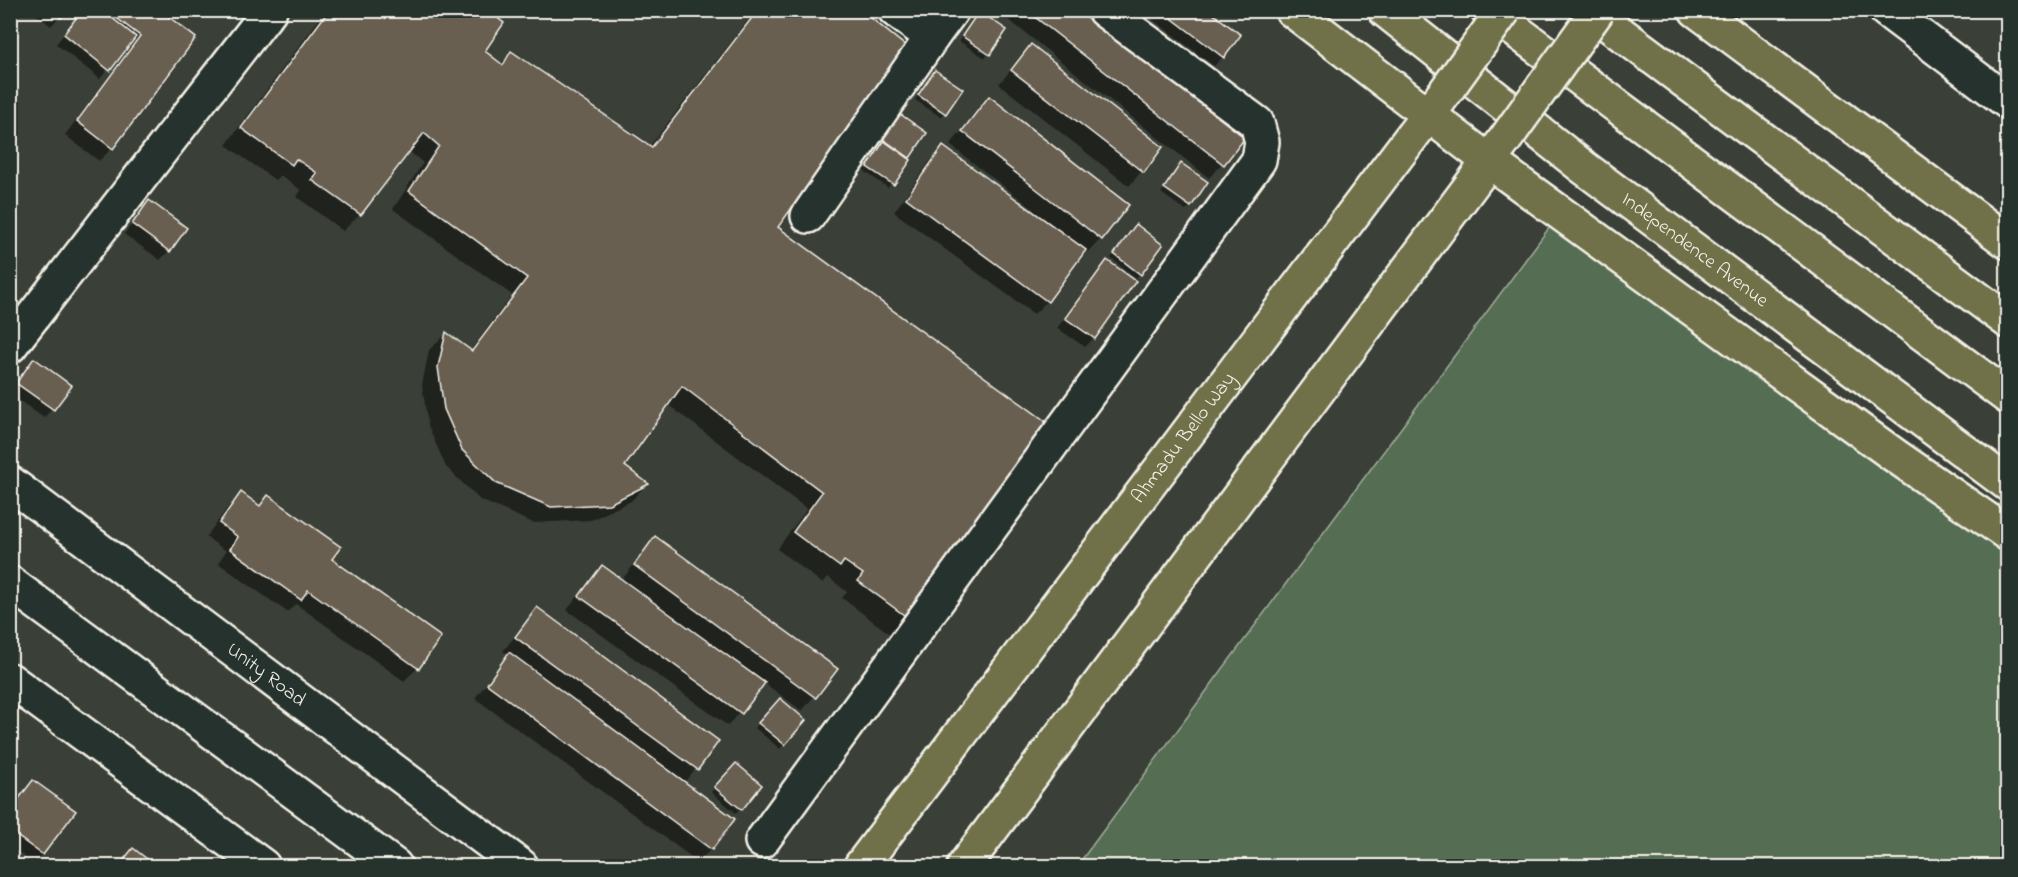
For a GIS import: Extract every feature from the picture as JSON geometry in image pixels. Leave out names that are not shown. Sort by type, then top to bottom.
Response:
[{"type":"main road","points":[[1292,10],[1436,105],[1894,455],[2007,534]]},
{"type":"main road","name":"Independence Avenue","points":[[1385,10],[1583,167],[2007,484]]},
{"type":"main road","points":[[1488,10],[2007,397]]},
{"type":"main road","name":"Ahmadu Bello Way","points":[[861,867],[1436,105],[1504,10]]},
{"type":"main road","points":[[1589,10],[2007,321]]},
{"type":"main road","points":[[964,867],[1497,152],[1598,10]]},
{"type":"main road","points":[[1696,10],[2007,242]]},
{"type":"street","points":[[10,346],[270,10]]},
{"type":"street","points":[[895,10],[932,37]]},
{"type":"street","points":[[808,216],[952,10]]},
{"type":"street","points":[[762,841],[1259,160],[1262,142],[1257,123],[1104,10]]},
{"type":"street","points":[[1886,10],[2007,102]]},
{"type":"street","name":"Unity Road","points":[[10,483],[521,867]]},
{"type":"street","points":[[10,582],[395,867]]},
{"type":"street","points":[[10,680],[263,867]]},
{"type":"green space","points":[[1560,213],[2007,556],[2007,866],[1077,866]]},
{"type":"building","points":[[51,10],[67,10],[61,18]]},
{"type":"building","points":[[82,10],[102,10],[136,37],[110,71],[64,34]]},
{"type":"building","points":[[106,10],[160,10],[196,38],[113,149],[77,121],[140,36]]},
{"type":"building","points":[[329,10],[487,10],[504,23],[485,51],[503,65],[511,51],[652,147],[758,10],[861,10],[908,48],[778,227],[1048,423],[908,618],[858,581],[863,574],[844,561],[840,567],[793,532],[822,492],[682,386],[625,466],[649,484],[609,504],[551,507],[496,483],[462,450],[444,409],[438,367],[446,332],[472,351],[527,278],[409,191],[439,146],[424,133],[361,215],[312,180],[317,173],[296,159],[292,165],[241,128]]},
{"type":"building","points":[[1026,10],[1081,10],[1245,138],[1224,165]]},
{"type":"building","points":[[1161,10],[1208,10],[1241,35],[1224,58]]},
{"type":"building","points":[[979,11],[1007,30],[990,55],[962,36]]},
{"type":"building","points":[[1031,44],[1163,147],[1144,173],[1011,70]]},
{"type":"building","points":[[935,70],[963,89],[946,114],[918,95]]},
{"type":"building","points":[[989,96],[1129,205],[1102,240],[962,131]]},
{"type":"building","points":[[900,114],[927,133],[910,158],[883,139]]},
{"type":"building","points":[[884,141],[911,160],[894,185],[867,167]]},
{"type":"building","points":[[943,146],[1086,250],[1048,302],[906,198]]},
{"type":"building","points":[[1181,163],[1208,182],[1191,207],[1164,188]]},
{"type":"building","points":[[149,200],[187,228],[170,252],[132,224]]},
{"type":"building","points":[[1136,224],[1163,245],[1141,275],[1114,254]]},
{"type":"building","points":[[1107,260],[1136,281],[1095,339],[1065,318]]},
{"type":"building","points":[[34,358],[72,386],[54,410],[16,383]]},
{"type":"building","points":[[241,492],[260,506],[268,495],[341,547],[332,559],[441,637],[419,669],[308,590],[301,600],[230,549],[238,537],[219,523]]},
{"type":"building","points":[[655,536],[838,669],[816,698],[634,565]]},
{"type":"building","points":[[602,565],[765,683],[742,714],[579,596]]},
{"type":"building","points":[[537,607],[719,741],[698,770],[515,637]]},
{"type":"building","points":[[509,652],[735,819],[712,850],[487,684]]},
{"type":"building","points":[[780,698],[806,720],[785,745],[758,723]]},
{"type":"building","points":[[736,763],[762,785],[742,810],[714,787]]},
{"type":"building","points":[[33,780],[76,811],[43,855],[10,831],[10,810]]},
{"type":"building","points":[[133,848],[156,866],[126,866],[121,863]]}]
